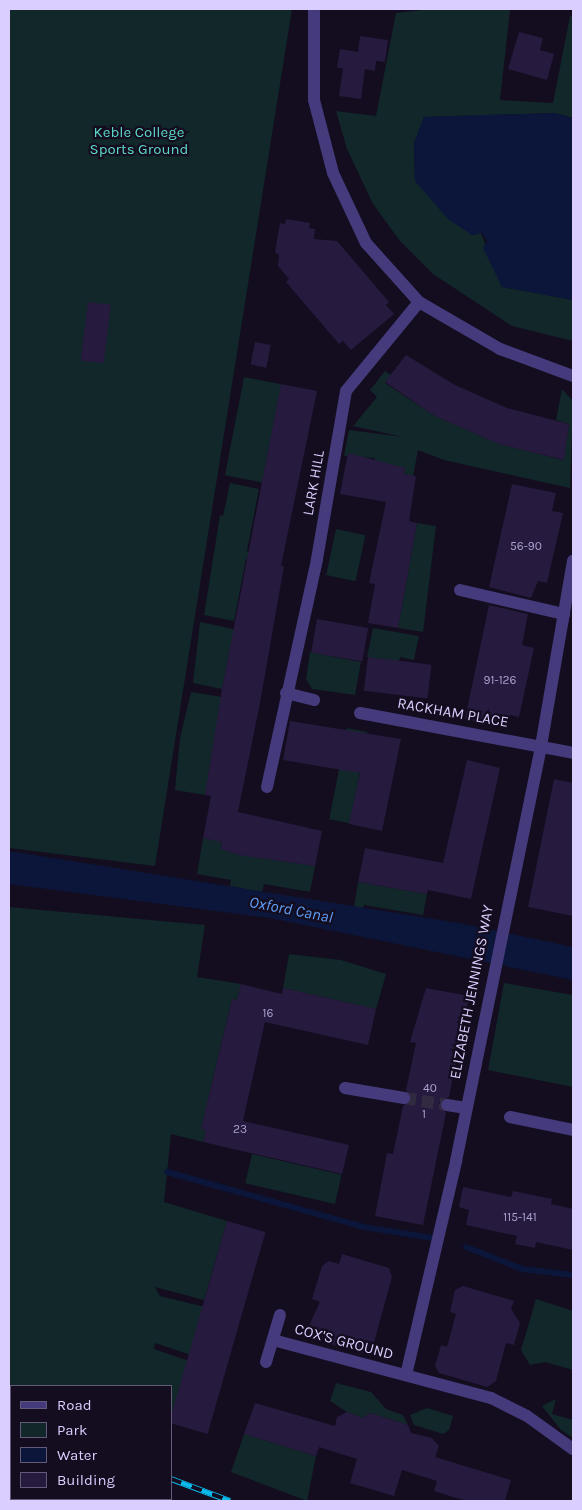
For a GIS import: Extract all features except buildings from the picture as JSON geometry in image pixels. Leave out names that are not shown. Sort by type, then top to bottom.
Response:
[{"type":"street","points":[[314,9],[314,100],[333,173],[366,242],[419,302],[500,349],[573,376]]},
{"type":"street","name":"LARK HILL","points":[[267,787],[286,693],[317,559],[346,391],[419,302]]},
{"type":"street","name":"ELIZABETH JENNINGS WAY","points":[[406,1375],[466,1108],[509,889],[541,746],[573,561]]},
{"type":"street","points":[[460,590],[564,614]]},
{"type":"street","points":[[286,693],[314,700]]},
{"type":"street","name":"RACKHAM PLACE","points":[[360,713],[573,753]]},
{"type":"street","points":[[346,1088],[404,1098]]},
{"type":"street","points":[[447,1105],[466,1108]]},
{"type":"street","points":[[510,1117],[573,1130]]},
{"type":"street","name":"COX'S GROUND","points":[[266,1362],[280,1315]]},
{"type":"street","name":"COX'S GROUND","points":[[273,1340],[491,1398],[527,1416],[573,1449]]},
{"type":"green space","name":"Keble College Sports Ground","points":[[9,9],[292,9],[155,866],[9,848]]},
{"type":"green space","points":[[431,9],[510,10],[500,100],[553,103],[570,16],[573,16],[573,118],[555,113],[424,117],[414,143],[415,181],[472,235],[481,233],[502,287],[573,300],[573,341],[512,326],[433,274],[400,241],[373,204],[347,149],[336,111],[376,116],[396,13]]},
{"type":"green space","points":[[385,371],[391,375],[385,383],[435,416],[499,444],[563,460],[569,424],[556,420],[562,389],[573,401],[570,488],[444,460],[418,450],[413,476],[404,474],[405,468],[374,462],[375,458],[344,456],[349,430],[403,437],[353,426],[377,397],[370,390]]},
{"type":"green space","points":[[244,377],[281,384],[262,482],[225,475]]},
{"type":"green space","points":[[230,483],[259,489],[247,551],[255,553],[253,560],[246,559],[234,621],[204,615],[220,515],[223,516]]},
{"type":"green space","points":[[417,523],[436,526],[423,632],[398,628]]},
{"type":"green space","points":[[336,529],[365,535],[356,581],[326,575]]},
{"type":"green space","points":[[200,622],[234,629],[222,689],[193,683]]},
{"type":"green space","points":[[373,628],[419,636],[414,660],[400,657],[399,662],[367,657]]},
{"type":"green space","points":[[310,652],[361,662],[355,695],[312,689],[306,679]]},
{"type":"green space","points":[[191,692],[222,697],[205,795],[175,790],[180,738]]},
{"type":"green space","points":[[347,728],[368,732],[350,823],[329,819]]},
{"type":"green space","points":[[203,838],[222,842],[221,849],[240,855],[315,866],[310,892],[264,884],[262,892],[230,886],[231,880],[197,874]]},
{"type":"green space","points":[[358,882],[427,894],[423,915],[364,905],[363,909],[354,907]]},
{"type":"green space","points":[[9,907],[205,925],[197,977],[241,984],[237,1000],[232,999],[202,1125],[206,1130],[203,1142],[171,1134],[164,1202],[227,1221],[204,1300],[155,1287],[160,1296],[205,1307],[191,1355],[155,1343],[154,1349],[189,1361],[172,1424],[172,1385],[10,1385],[9,1398]]},
{"type":"green space","points":[[289,954],[341,960],[386,974],[376,1009],[283,988]]},
{"type":"green space","points":[[504,983],[573,995],[573,1087],[488,1070]]},
{"type":"green space","points":[[252,1154],[342,1175],[335,1204],[245,1183]]},
{"type":"green space","points":[[536,1299],[573,1311],[573,1370],[545,1362],[530,1365],[521,1350]]},
{"type":"green space","points":[[336,1383],[371,1392],[386,1409],[403,1415],[408,1425],[370,1413],[363,1418],[347,1412],[330,1401]]},
{"type":"green space","points":[[556,1399],[552,1414],[573,1420],[573,1438],[561,1430],[542,1406]]},
{"type":"green space","points":[[427,1408],[453,1416],[449,1430],[443,1434],[414,1425],[410,1415]]},
{"type":"green space","points":[[244,1434],[316,1456],[307,1501],[231,1472]]},
{"type":"water","points":[[555,113],[573,118],[573,300],[502,287],[483,248],[487,241],[482,233],[472,235],[448,219],[415,181],[414,143],[424,117]]},
{"type":"water","name":"Oxford Canal","points":[[9,851],[459,923],[573,947],[573,980],[270,918],[9,884]]},
{"type":"waterway","points":[[167,1172],[364,1227],[432,1238]]},
{"type":"waterway","points":[[466,1247],[522,1269],[573,1275]]},
{"type":"tunnel","points":[[404,1098],[447,1105]]},
{"type":"railway","points":[[172,1479],[230,1501]]}]
